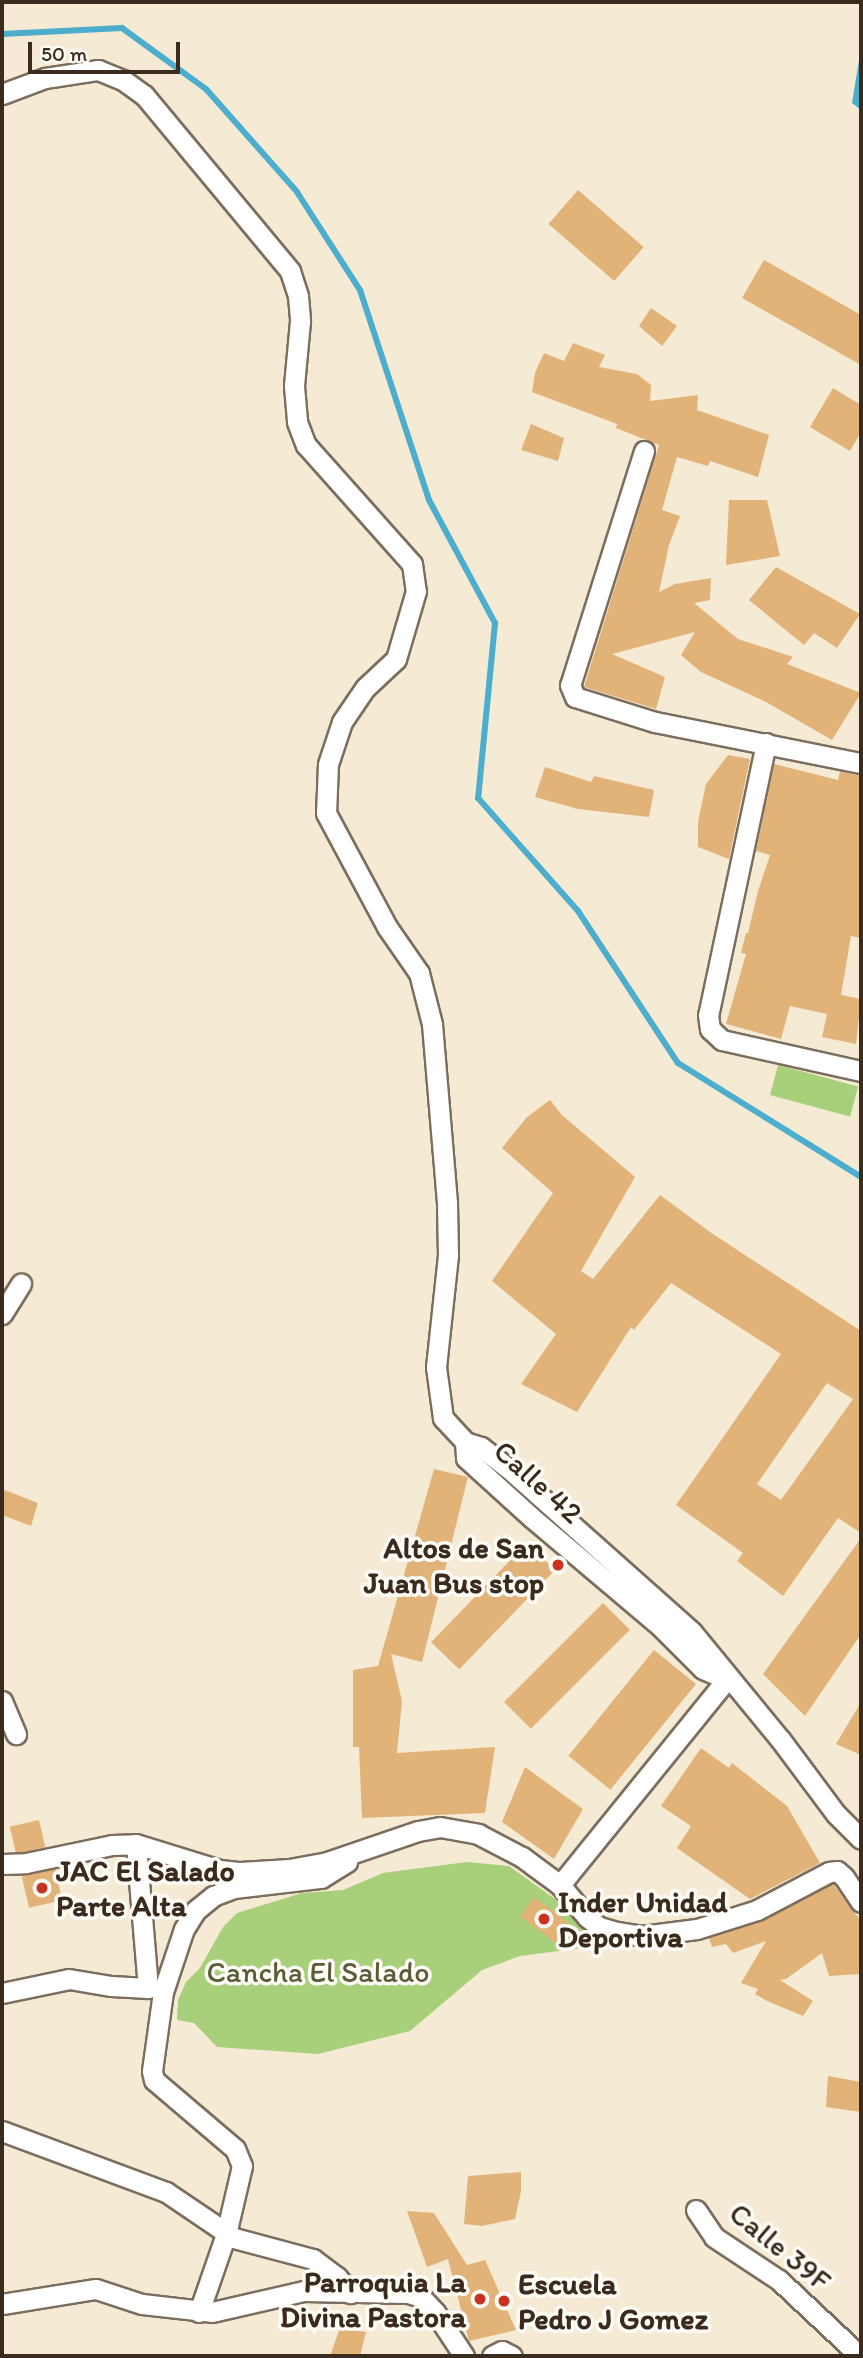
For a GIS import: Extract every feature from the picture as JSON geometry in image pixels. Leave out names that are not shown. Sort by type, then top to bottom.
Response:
[{"type":"street","name":"Calle 42","points":[[2,93],[46,78],[98,70],[123,80],[144,95],[290,271],[298,296],[300,321],[295,398],[298,422],[306,445],[412,564],[416,591],[396,659],[365,688],[342,722],[328,764],[326,813],[380,915],[419,973],[432,1024],[447,1204],[448,1255],[436,1367],[443,1418],[465,1442],[481,1447],[508,1468],[692,1632],[727,1679],[780,1739],[836,1814],[861,1839]]},
{"type":"street","points":[[644,451],[570,685],[575,697],[590,704],[654,722],[861,763]]},
{"type":"street","points":[[766,743],[708,1015],[710,1029],[722,1040],[861,1069]]},
{"type":"street","points":[[2,1314],[21,1283]]},
{"type":"street","points":[[560,1885],[727,1679]]},
{"type":"street","points":[[2,1701],[16,1734]]},
{"type":"street","points":[[2,1864],[26,1863],[112,1844],[136,1844],[220,1870],[240,1872],[289,1869],[360,1853],[418,1831],[440,1827],[462,1829],[495,1841],[560,1885],[599,1927],[642,1936],[677,1934],[757,1910],[837,1871],[861,1902]]},
{"type":"street","points":[[2,1993],[69,1979],[111,1986],[148,1988],[136,1844]]},
{"type":"street","points":[[199,2312],[226,2234],[242,2165],[235,2149],[160,2088],[152,2071],[163,1992],[184,1929],[197,1910],[213,1896],[234,1888],[321,1878],[360,1853]]},
{"type":"street","points":[[2,2131],[166,2192],[226,2234],[313,2259],[337,2277],[350,2293]]},
{"type":"street","name":"Calle 39F","points":[[696,2210],[714,2237],[779,2280],[860,2356]]},
{"type":"street","points":[[2,2304],[96,2289],[142,2304],[199,2312],[233,2309],[304,2291],[408,2293],[421,2297],[464,2356]]},
{"type":"street","points":[[492,2356],[502,2351],[512,2356]]},
{"type":"green space","points":[[778,1065],[858,1086],[850,1116],[770,1095]]},
{"type":"green space","name":"Cancha El Salado","points":[[467,1862],[509,1866],[555,1899],[599,1942],[597,1946],[520,1956],[482,1970],[410,2031],[318,2054],[217,2047],[194,2023],[177,2020],[178,2000],[186,1982],[200,1968],[223,1927],[237,1913],[302,1893],[343,1890],[383,1873]]},
{"type":"water","points":[[861,48],[861,110],[852,103]]},
{"type":"building","points":[[578,190],[644,247],[614,281],[548,224]]},
{"type":"building","points":[[764,260],[861,315],[861,365],[742,298]]},
{"type":"building","points":[[651,308],[677,326],[662,346],[639,326]]},
{"type":"building","points":[[573,343],[605,355],[599,367],[637,374],[651,385],[650,401],[698,395],[697,410],[769,435],[758,477],[710,461],[708,466],[677,457],[662,510],[680,516],[669,545],[659,592],[675,584],[711,578],[710,600],[694,603],[738,639],[793,657],[787,664],[861,693],[832,740],[766,702],[701,672],[681,655],[695,632],[612,654],[665,677],[656,709],[584,687],[659,445],[616,428],[617,424],[532,392],[535,373],[544,353],[564,361]]},
{"type":"building","points":[[833,388],[861,405],[861,432],[850,451],[810,427]]},
{"type":"building","points":[[531,424],[564,438],[558,461],[521,450]]},
{"type":"building","points":[[729,500],[767,500],[780,556],[726,565]]},
{"type":"building","points":[[776,567],[860,614],[837,648],[814,633],[804,645],[749,600]]},
{"type":"building","points":[[728,755],[750,759],[729,859],[698,847],[698,822],[706,784]]},
{"type":"building","points":[[774,764],[838,780],[840,771],[861,776],[861,938],[851,936],[841,995],[861,999],[856,1044],[822,1037],[827,1014],[790,1006],[781,1039],[726,1024],[746,954],[741,953],[746,933],[770,855],[756,851]]},
{"type":"building","points":[[545,767],[591,782],[594,776],[654,790],[649,817],[578,809],[535,797]]},
{"type":"building","points":[[550,1100],[562,1115],[635,1177],[581,1271],[593,1279],[660,1195],[710,1232],[861,1331],[861,1533],[838,1518],[783,1596],[737,1561],[743,1553],[676,1505],[781,1354],[671,1283],[634,1330],[631,1327],[577,1412],[521,1384],[556,1334],[492,1281],[553,1193],[502,1148],[527,1117]],"holes":[[[827,1383],[853,1399],[781,1500],[757,1484]]]},
{"type":"building","points":[[434,1469],[468,1477],[422,1662],[391,1654],[402,1701],[397,1753],[495,1747],[485,1813],[362,1818],[359,1747],[353,1747],[353,1670],[378,1666]]},
{"type":"building","points":[[2,1489],[38,1503],[31,1526],[2,1515]]},
{"type":"building","points":[[861,1538],[861,1634],[805,1716],[763,1674]]},
{"type":"building","points":[[527,1543],[555,1570],[459,1669],[431,1642]]},
{"type":"building","points":[[603,1603],[630,1630],[531,1729],[504,1702]]},
{"type":"building","points":[[654,1650],[696,1684],[610,1790],[568,1756]]},
{"type":"building","points":[[861,1702],[861,1755],[836,1744]]},
{"type":"building","points":[[701,1748],[729,1768],[732,1763],[787,1806],[820,1863],[750,1899],[677,1848],[691,1826],[661,1806]]},
{"type":"building","points":[[525,1767],[583,1809],[554,1859],[502,1822]]},
{"type":"building","points":[[39,1820],[45,1847],[16,1854],[10,1827]]},
{"type":"building","name":"JAC El Salado Parte Alta","points":[[55,1869],[62,1900],[29,1908],[22,1877]]},
{"type":"building","points":[[833,1884],[861,1921],[861,1974],[829,1976],[822,1953],[786,1979],[780,1980],[813,2001],[803,2016],[767,2001],[755,1994],[758,1989],[741,1983],[766,1941],[733,1953],[726,1944],[712,1947],[709,1938],[763,1921]]},
{"type":"building","name":"Inder Unidad Deportiva","points":[[534,1897],[570,1924],[555,1943],[520,1916]]},
{"type":"building","points":[[828,2076],[861,2082],[861,2112],[826,2107]]},
{"type":"building","points":[[521,2172],[521,2191],[515,2219],[482,2226],[464,2224],[468,2176]]},
{"type":"building","name":"Parroquia La Divina Pastora","points":[[407,2211],[434,2213],[467,2265],[485,2260],[516,2330],[469,2341],[448,2259],[427,2267]]},
{"type":"building","points":[[340,2328],[366,2332],[360,2356],[330,2356]]},
{"type":"waterway","points":[[2,34],[122,28],[206,89],[297,192],[360,290],[429,500],[495,623],[478,798],[578,911],[678,1063],[861,1177]]},
{"type":"place","name":"Altos de San Juan Bus stop","points":[[558,1565]]},
{"type":"place","name":"JAC El Salado Parte Alta","points":[[42,1888]]},
{"type":"place","name":"Inder Unidad Deportiva","points":[[544,1919]]},
{"type":"place","name":"Parroquia La Divina Pastora","points":[[480,2299]]},
{"type":"place","name":"Escuela Pedro J Gomez","points":[[504,2301]]}]
